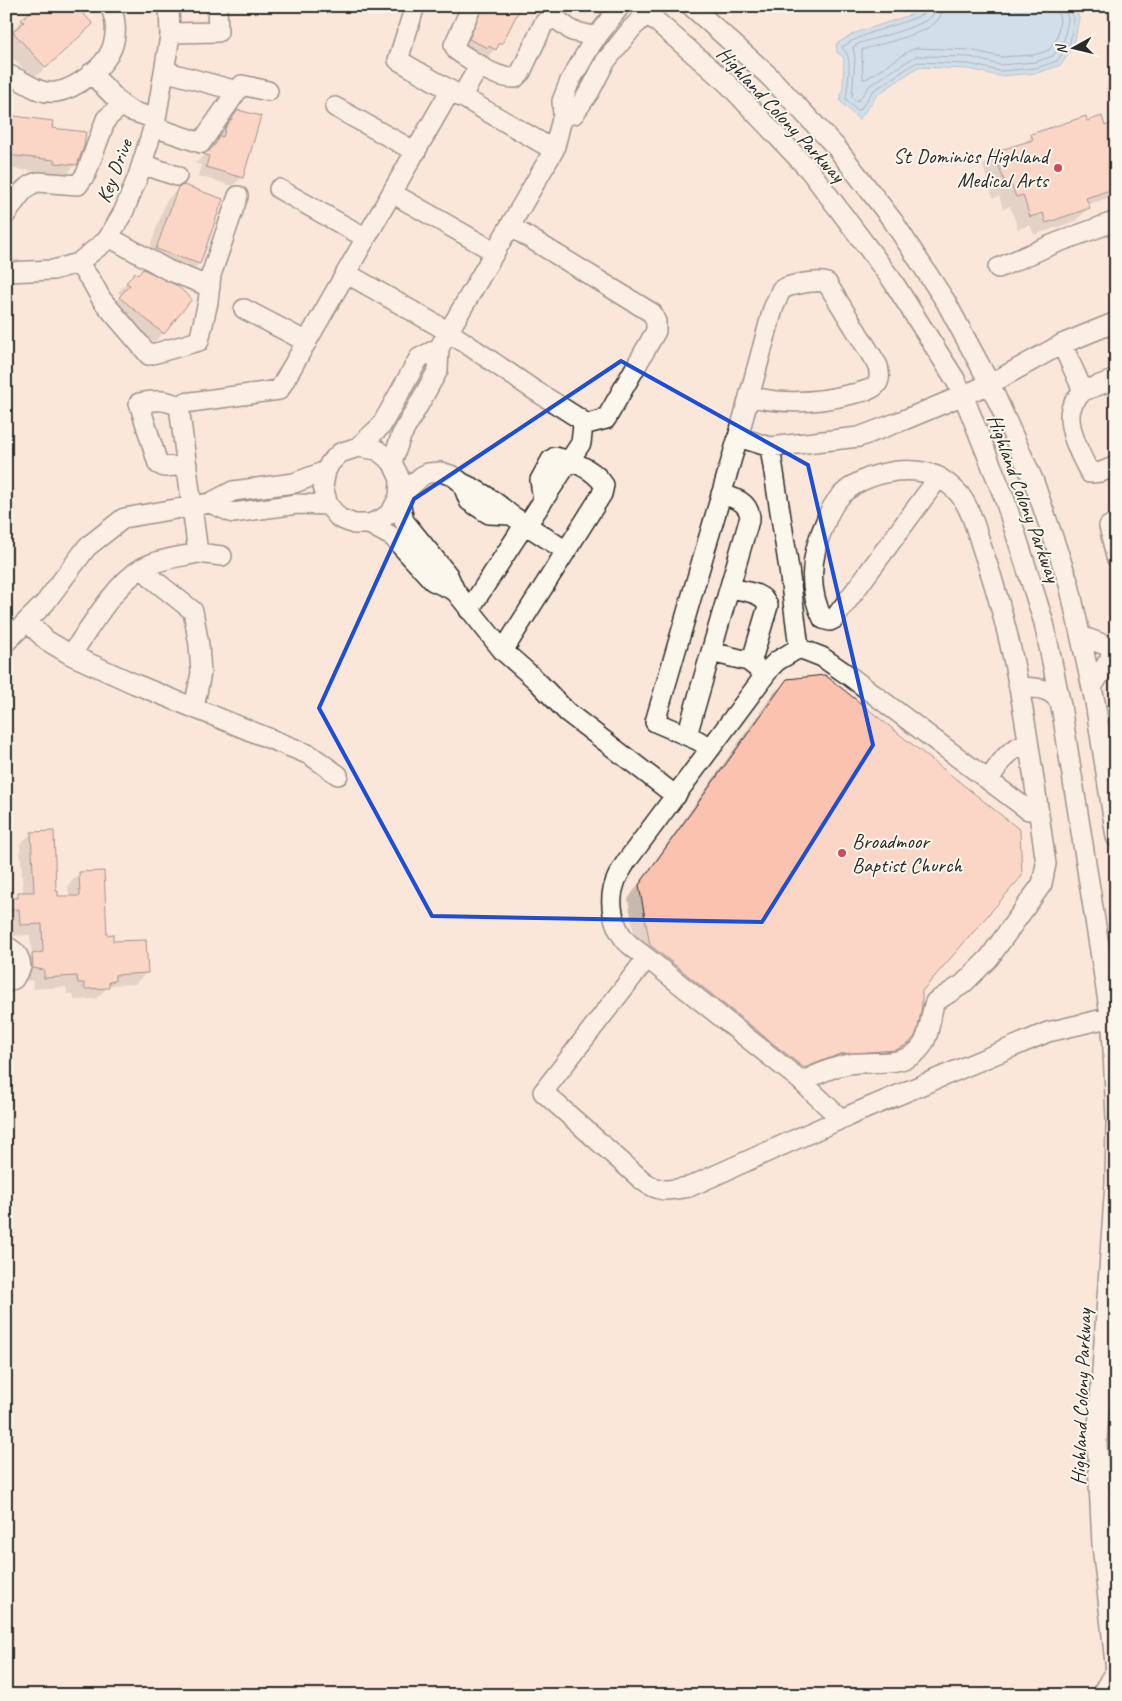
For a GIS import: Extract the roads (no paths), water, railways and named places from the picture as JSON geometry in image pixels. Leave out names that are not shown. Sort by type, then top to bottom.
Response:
[{"type":"street","points":[[6,74],[40,91],[56,92],[84,81],[102,63],[112,48],[116,23],[110,6]]},
{"type":"street","name":"Key Drive","points":[[6,272],[53,270],[78,263],[109,237],[124,211],[155,123],[170,32],[169,6]]},
{"type":"street","points":[[170,32],[218,32],[217,6]]},
{"type":"street","points":[[415,6],[398,60],[554,150]]},
{"type":"street","points":[[457,37],[459,6]]},
{"type":"street","points":[[472,6],[454,45],[457,51],[497,75],[515,78],[521,72],[544,24],[553,12],[572,31],[597,37]]},
{"type":"street","points":[[392,462],[401,436],[438,370],[439,348],[554,150],[563,115],[562,100],[570,81],[597,37],[620,6]]},
{"type":"street","name":"Highland Colony Parkway","points":[[691,6],[768,75],[836,147],[893,221],[946,302],[990,384],[1034,482],[1069,584],[1092,687],[1116,837]]},
{"type":"street","points":[[563,115],[574,114],[590,92],[606,62],[645,9]]},
{"type":"street","name":"Highland Colony Parkway","points":[[645,9],[728,84],[810,171],[892,280],[955,378],[963,395],[1004,497],[1044,623],[1061,705],[1113,1016],[1116,1119]]},
{"type":"street","points":[[179,406],[184,403],[279,390],[416,152],[456,94],[480,65]]},
{"type":"street","points":[[164,71],[237,91]]},
{"type":"street","points":[[91,73],[122,105],[131,111],[201,143],[242,85],[268,91]]},
{"type":"street","points":[[6,214],[31,184],[38,182],[78,185],[86,174],[106,119],[122,105]]},
{"type":"street","points":[[335,107],[416,152]]},
{"type":"street","points":[[142,164],[177,176]]},
{"type":"street","points":[[278,189],[366,238]]},
{"type":"street","points":[[392,193],[495,252]]},
{"type":"street","points":[[78,263],[102,300],[149,355],[199,341],[208,302],[211,275],[238,196]]},
{"type":"street","points":[[998,268],[1056,243],[1115,224]]},
{"type":"street","points":[[510,226],[652,313],[656,322],[656,331],[606,419],[584,425]]},
{"type":"street","points":[[109,237],[168,270],[210,287]]},
{"type":"street","points":[[346,273],[449,332],[580,419],[584,425],[581,443],[570,460]]},
{"type":"street","points":[[711,748],[687,735],[655,722],[738,437],[749,396],[773,309],[781,290],[784,288],[818,281],[826,283],[878,366],[880,372],[876,384],[864,391],[809,402],[777,402],[749,396]]},
{"type":"street","points":[[244,310],[307,342]]},
{"type":"street","points":[[738,437],[770,446],[859,437],[990,384],[1062,344],[1116,322]]},
{"type":"street","points":[[1062,344],[1083,391]]},
{"type":"street","points":[[439,348],[419,358],[382,426],[358,447],[340,453],[330,463],[323,486],[328,505],[339,518],[354,524],[369,524],[382,519],[391,512],[399,497],[422,476],[428,473],[441,472],[453,476],[462,484],[474,488],[566,551]]},
{"type":"street","points":[[1116,380],[1083,391],[1072,404],[1069,417],[1074,438],[1090,473],[1101,472],[1116,466]]},
{"type":"street","points":[[179,406],[167,401],[157,400],[139,403],[158,464],[164,467],[187,465]]},
{"type":"street","points":[[179,406],[187,465],[201,504],[198,553]]},
{"type":"street","points":[[770,446],[799,648]]},
{"type":"street","points":[[358,447],[377,450],[392,462],[400,479],[399,497],[404,521],[448,575],[455,592],[503,651],[536,680],[567,712],[676,796]]},
{"type":"street","points":[[470,610],[521,521],[543,501],[540,480],[551,460],[555,457],[570,460],[599,476],[604,485],[602,494],[503,651]]},
{"type":"street","points":[[6,642],[45,603],[87,547],[124,518],[201,504],[233,492],[294,483],[326,471]]},
{"type":"street","points":[[802,1082],[822,1072],[850,1064],[901,1060],[916,1053],[929,1033],[935,1002],[963,984],[989,958],[1042,884],[1046,864],[1028,743],[1009,640],[996,588],[968,510],[960,496],[940,477],[917,471],[892,472],[856,484],[837,499],[818,538],[814,554],[813,586],[815,600],[823,619],[830,621],[834,618],[940,477]]},
{"type":"street","points":[[687,735],[750,517],[750,512],[742,502],[721,494]]},
{"type":"street","points":[[201,504],[233,513],[296,504],[328,505]]},
{"type":"street","points":[[1116,523],[1109,526],[1116,557]]},
{"type":"street","points":[[369,524],[393,537],[433,582],[455,592]]},
{"type":"street","points":[[71,655],[99,614],[127,579],[143,568],[164,560],[198,553],[222,556]]},
{"type":"street","points":[[143,568],[154,580],[193,611],[199,645],[201,673],[194,708]]},
{"type":"street","points":[[730,588],[759,595],[766,601],[768,606],[758,669],[711,748],[626,862],[614,884],[613,909],[617,926],[627,942],[802,1082],[841,1119]]},
{"type":"street","points":[[28,622],[46,640],[71,655],[310,755],[338,775]]},
{"type":"street","points":[[1081,636],[1116,649],[1092,687]]},
{"type":"street","points":[[758,669],[777,661],[799,648]]},
{"type":"street","points":[[799,648],[822,657],[848,675],[1028,810],[1038,810]]},
{"type":"street","points":[[712,652],[742,659],[758,669]]},
{"type":"street","points":[[1018,687],[1037,688],[1047,691],[1057,696],[1061,705]]},
{"type":"street","points":[[988,780],[1011,751],[1018,746],[1028,743]]},
{"type":"street","points":[[6,946],[18,954],[21,967],[14,979],[6,983]]},
{"type":"street","points":[[647,958],[543,1092],[655,1189],[667,1190],[689,1187],[841,1119],[1048,1032],[1113,1016]]},
{"type":"street","name":"Highland Colony Parkway","points":[[1116,1124],[1108,1408],[1097,1442],[1102,1545],[1116,1671]]},
{"type":"street","points":[[1101,1695],[1116,1671]]},
{"type":"water","points":[[928,6],[1074,6],[1079,18],[1074,45],[1061,65],[1037,73],[999,76],[969,69],[918,67],[877,95],[859,120],[840,101],[843,87],[844,58],[837,52],[836,44],[855,33],[910,15]]},
{"type":"place","name":"St Dominics Highland Medical Arts","points":[[1058,168]]},
{"type":"place","name":"Broadmoor Baptist Church","points":[[842,853]]}]
